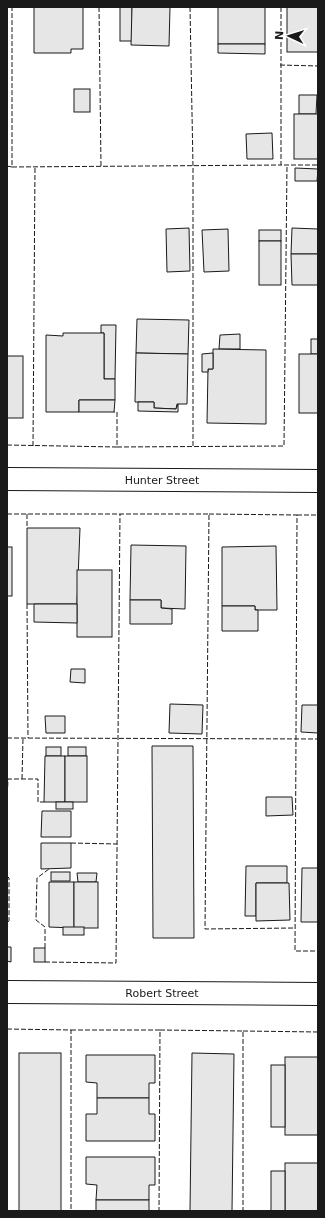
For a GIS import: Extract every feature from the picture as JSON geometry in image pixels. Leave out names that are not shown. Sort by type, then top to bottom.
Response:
[{"type":"street","name":"Hunter Street","points":[[7,479],[318,481]]},
{"type":"street","name":"Robert Street","points":[[7,992],[318,994]]},
{"type":"building","points":[[34,7],[83,7],[83,49],[71,49],[71,53],[34,53]]},
{"type":"building","points":[[120,7],[132,7],[132,41],[120,41]]},
{"type":"building","points":[[132,7],[170,7],[169,46],[131,45]]},
{"type":"building","points":[[218,7],[265,7],[265,44],[218,44]]},
{"type":"building","points":[[287,7],[318,7],[318,52],[287,52]]},
{"type":"building","points":[[218,44],[265,44],[265,54],[218,53]]},
{"type":"building","points":[[74,89],[90,89],[90,112],[74,112]]},
{"type":"building","points":[[299,95],[317,95],[316,114],[299,114]]},
{"type":"building","points":[[294,114],[318,114],[318,159],[294,159]]},
{"type":"building","points":[[272,133],[273,159],[247,159],[246,134]]},
{"type":"building","points":[[295,168],[318,169],[317,181],[295,181]]},
{"type":"building","points":[[189,228],[190,271],[167,272],[166,229]]},
{"type":"building","points":[[292,228],[318,229],[318,254],[291,254]]},
{"type":"building","points":[[228,229],[229,271],[204,272],[202,230]]},
{"type":"building","points":[[259,230],[281,230],[281,241],[259,241]]},
{"type":"building","points":[[259,241],[281,241],[281,285],[259,285]]},
{"type":"building","points":[[291,254],[318,254],[318,285],[292,285]]},
{"type":"building","points":[[137,319],[189,320],[188,354],[136,353]]},
{"type":"building","points":[[101,325],[116,325],[115,379],[104,379],[104,333],[101,333]]},
{"type":"building","points":[[63,333],[104,333],[104,379],[115,379],[115,400],[79,400],[79,412],[46,412],[46,335],[63,336]]},
{"type":"building","points":[[240,334],[240,349],[219,349],[220,335]]},
{"type":"building","points":[[311,339],[318,339],[318,354],[311,354]]},
{"type":"building","points":[[213,349],[266,350],[266,424],[207,423],[208,369],[213,369]]},
{"type":"building","points":[[136,353],[188,354],[187,404],[177,404],[176,409],[154,408],[154,402],[135,402]]},
{"type":"building","points":[[213,353],[213,369],[208,369],[208,372],[202,372],[202,354]]},
{"type":"building","points":[[299,354],[318,354],[318,413],[299,413]]},
{"type":"building","points":[[7,356],[23,356],[23,418],[7,418]]},
{"type":"building","points":[[79,400],[115,400],[114,412],[79,412]]},
{"type":"building","points":[[138,402],[154,402],[154,408],[176,409],[178,404],[178,412],[138,411]]},
{"type":"building","points":[[27,528],[80,528],[77,604],[27,604]]},
{"type":"building","points":[[131,545],[186,546],[185,609],[161,608],[161,600],[130,600]]},
{"type":"building","points":[[276,546],[277,610],[255,610],[255,606],[222,606],[222,547]]},
{"type":"building","points":[[7,547],[12,547],[12,596],[7,596]]},
{"type":"building","points":[[77,570],[112,570],[112,637],[77,637]]},
{"type":"building","points":[[130,600],[161,600],[161,608],[172,609],[172,624],[130,624]]},
{"type":"building","points":[[34,604],[77,604],[77,623],[34,622]]},
{"type":"building","points":[[222,606],[255,606],[255,610],[258,610],[258,631],[222,631]]},
{"type":"building","points":[[71,669],[85,669],[85,683],[70,682]]},
{"type":"building","points":[[170,704],[203,705],[202,734],[169,733]]},
{"type":"building","points":[[302,705],[318,705],[318,733],[301,732]]},
{"type":"building","points":[[45,716],[65,716],[65,733],[46,733]]},
{"type":"building","points":[[152,746],[193,746],[194,938],[153,938]]},
{"type":"building","points":[[46,747],[61,747],[61,756],[46,756]]},
{"type":"building","points":[[68,747],[86,747],[86,756],[68,756]]},
{"type":"building","points":[[45,756],[65,756],[65,802],[44,802]]},
{"type":"building","points":[[65,756],[87,756],[87,802],[65,802]]},
{"type":"building","points":[[266,797],[292,797],[293,815],[266,816]]},
{"type":"building","points":[[56,802],[73,802],[73,809],[56,809]]},
{"type":"building","points":[[42,811],[71,811],[71,837],[41,837]]},
{"type":"building","points":[[41,843],[71,843],[71,868],[41,869]]},
{"type":"building","points":[[246,866],[287,866],[287,883],[256,883],[256,916],[245,916]]},
{"type":"building","points":[[302,868],[318,868],[318,922],[301,922]]},
{"type":"building","points":[[51,872],[70,872],[70,881],[51,881]]},
{"type":"building","points":[[77,873],[97,873],[96,882],[78,882]]},
{"type":"building","points":[[49,882],[74,882],[74,928],[49,927]]},
{"type":"building","points":[[74,882],[98,882],[98,928],[74,928]]},
{"type":"building","points":[[256,883],[289,883],[290,920],[256,921]]},
{"type":"building","points":[[63,927],[84,927],[84,935],[63,935]]},
{"type":"building","points":[[7,947],[11,947],[11,962],[7,961]]},
{"type":"building","points":[[34,948],[45,948],[45,962],[34,962]]},
{"type":"building","points":[[19,1053],[61,1053],[61,1211],[19,1211]]},
{"type":"building","points":[[192,1053],[234,1054],[232,1211],[190,1211]]},
{"type":"building","points":[[86,1055],[155,1055],[155,1083],[149,1083],[149,1098],[97,1098],[97,1083],[86,1082]]},
{"type":"building","points":[[285,1057],[318,1057],[318,1135],[285,1135]]},
{"type":"building","points":[[271,1065],[285,1065],[285,1127],[271,1127]]},
{"type":"building","points":[[97,1098],[149,1098],[149,1114],[155,1114],[155,1141],[86,1141],[86,1114],[97,1114]]},
{"type":"building","points":[[86,1157],[155,1157],[155,1185],[149,1185],[149,1200],[96,1200],[97,1185],[86,1184]]},
{"type":"building","points":[[285,1163],[318,1163],[318,1211],[285,1211]]},
{"type":"building","points":[[271,1171],[285,1171],[285,1211],[271,1211]]},
{"type":"building","points":[[96,1200],[149,1200],[149,1211],[96,1211]]},
{"type":"fence","points":[[7,166],[12,167],[12,7]]},
{"type":"fence","points":[[99,7],[101,166]]},
{"type":"fence","points":[[190,7],[193,166],[193,447]]},
{"type":"fence","points":[[281,7],[281,165],[318,165]]},
{"type":"fence","points":[[280,65],[318,66]]},
{"type":"fence","points":[[12,167],[281,165]]},
{"type":"fence","points":[[117,447],[284,446],[287,165]]},
{"type":"fence","points":[[33,446],[35,166]]},
{"type":"fence","points":[[7,445],[117,447],[117,412],[114,412]]},
{"type":"fence","points":[[7,514],[209,514],[205,929],[295,928]]},
{"type":"fence","points":[[27,514],[27,528]]},
{"type":"fence","points":[[45,962],[116,963],[120,514]]},
{"type":"fence","points":[[209,514],[297,515],[295,951],[318,951]]},
{"type":"fence","points":[[297,515],[318,515]]},
{"type":"fence","points":[[27,604],[28,738]]},
{"type":"fence","points":[[7,738],[318,739]]},
{"type":"fence","points":[[22,779],[23,738]]},
{"type":"fence","points":[[7,801],[8,779],[38,779],[38,802],[44,802]]},
{"type":"fence","points":[[71,843],[117,844]]},
{"type":"fence","points":[[45,948],[45,927],[36,920],[37,878],[49,869]]},
{"type":"fence","points":[[7,876],[9,878],[9,921],[7,923]]},
{"type":"fence","points":[[7,1029],[71,1030],[71,1211]]},
{"type":"fence","points":[[71,1030],[160,1030],[159,1211]]},
{"type":"fence","points":[[160,1030],[243,1031],[243,1211]]},
{"type":"fence","points":[[243,1031],[318,1032]]}]
